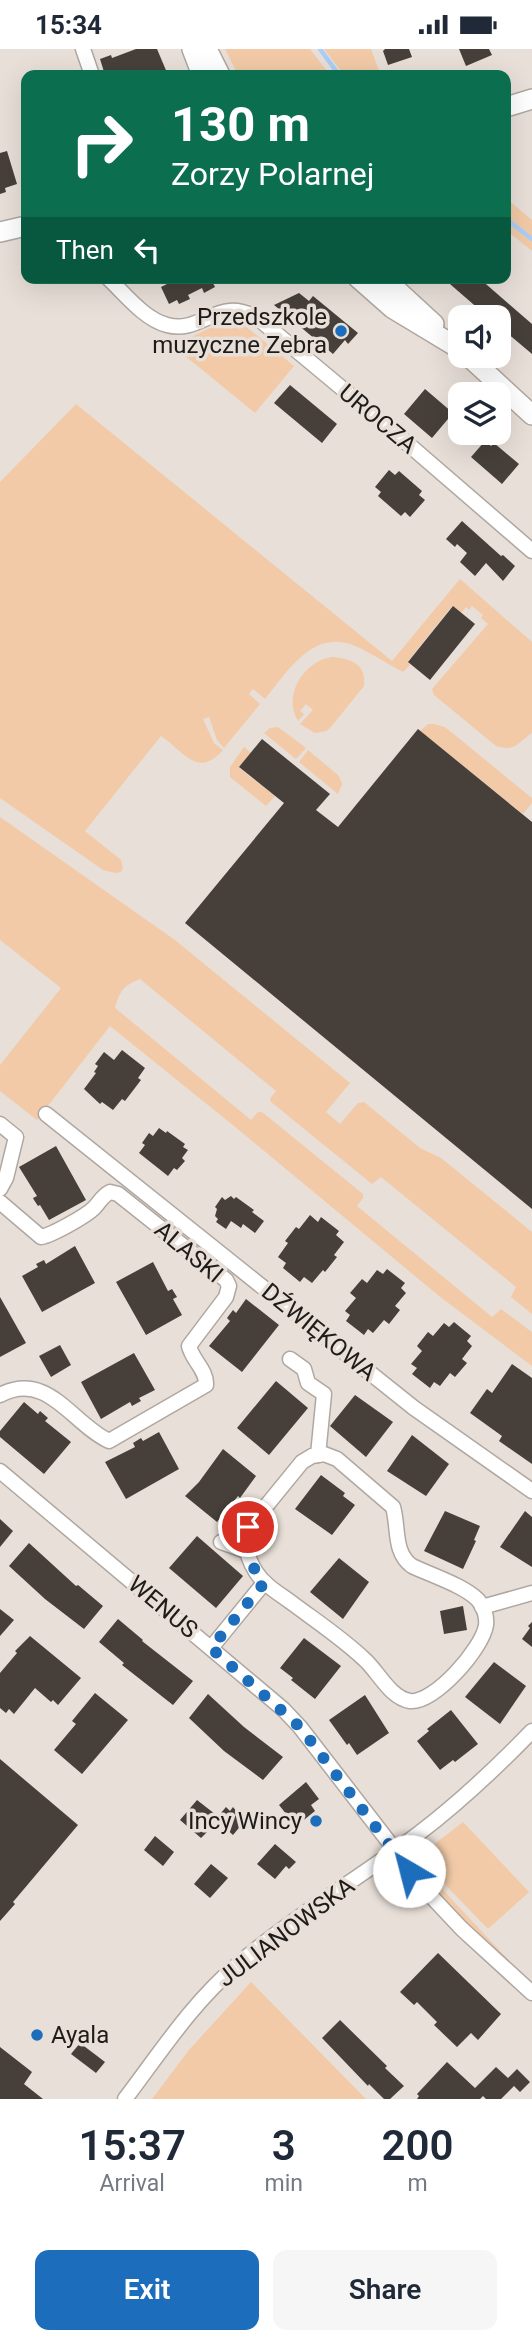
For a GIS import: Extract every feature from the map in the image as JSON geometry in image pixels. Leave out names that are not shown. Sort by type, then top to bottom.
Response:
[{"type":"street","points":[[83,49],[90,70]]},
{"type":"street","points":[[192,49],[200,70]]},
{"type":"street","points":[[207,49],[218,70]]},
{"type":"street","points":[[511,105],[532,99]]},
{"type":"street","points":[[0,232],[21,227]]},
{"type":"street","name":"UROCZA","points":[[114,284],[144,312],[165,325],[181,328],[227,310],[248,313],[260,320],[532,551]]},
{"type":"street","points":[[365,284],[392,308],[448,342]]},
{"type":"street","points":[[390,284],[448,338]]},
{"type":"street","points":[[481,368],[532,415]]},
{"type":"street","name":"DŹWIĘKOWA","points":[[46,1114],[405,1401],[532,1491]]},
{"type":"street","points":[[0,1124],[16,1137],[6,1178],[0,1189]]},
{"type":"street","name":"ALASKI","points":[[0,1202],[41,1237],[94,1209],[110,1192],[118,1194],[226,1280],[229,1286],[226,1297],[189,1346],[206,1377],[206,1385],[109,1441],[97,1435],[44,1392],[30,1389],[0,1394]]},
{"type":"street","points":[[290,1359],[304,1369],[308,1383],[324,1394],[318,1455]]},
{"type":"street","points":[[324,1454],[337,1459],[393,1507],[399,1547],[406,1561],[468,1592],[480,1601],[486,1624],[484,1632],[463,1665],[448,1681],[426,1697],[408,1701],[394,1693],[364,1659],[264,1583],[253,1568],[246,1551],[246,1535],[257,1515],[302,1462],[318,1455],[324,1454]]},
{"type":"street","name":"WENUS","points":[[0,1471],[211,1648],[300,1727],[429,1894],[462,1929],[532,1993]]},
{"type":"street","points":[[221,1542],[246,1551]]},
{"type":"street","points":[[211,1648],[264,1583]]},
{"type":"street","points":[[482,1608],[532,1593]]},
{"type":"street","name":"JULIANOWSKA","points":[[129,2098],[194,2008],[236,1965],[394,1851],[474,1788],[532,1731]]},
{"type":"shaded area","points":[[225,49],[310,49],[326,70],[236,70]]},
{"type":"shaded area","points":[[324,49],[371,49],[379,70],[340,70]]},
{"type":"shaded area","points":[[511,202],[532,220],[532,251],[511,234]]},
{"type":"shaded area","points":[[224,321],[243,324],[294,366],[255,413],[173,346]]},
{"type":"shaded area","points":[[76,404],[392,661],[460,579],[532,642],[532,733],[512,747],[496,746],[434,695],[432,689],[488,624],[481,618],[483,615],[472,606],[469,610],[466,607],[461,613],[452,606],[408,661],[411,664],[403,672],[355,646],[340,642],[314,647],[293,665],[265,699],[253,689],[249,694],[260,704],[224,748],[217,740],[209,717],[203,719],[214,743],[223,750],[206,762],[198,762],[184,755],[161,736],[85,831],[121,860],[121,872],[103,870],[0,798],[0,482]]},
{"type":"shaded area","points":[[332,657],[356,664],[363,673],[364,686],[330,728],[315,733],[300,724],[313,710],[306,704],[300,711],[304,714],[298,721],[294,711],[294,690],[298,681],[313,665]]},
{"type":"shaded area","points":[[428,724],[445,727],[532,798],[532,803],[523,814],[420,731]]},
{"type":"shaded area","points":[[278,727],[306,748],[296,759],[264,733],[270,728]]},
{"type":"shaded area","points":[[244,747],[251,753],[239,768],[275,796],[266,806],[230,777],[230,767]]},
{"type":"shaded area","points":[[308,750],[339,776],[342,784],[338,794],[299,762]]},
{"type":"shaded area","points":[[0,817],[175,940],[350,1083],[326,1112],[340,1124],[358,1103],[364,1102],[420,1148],[441,1158],[532,1232],[532,1314],[511,1297],[516,1287],[381,1177],[372,1184],[271,1102],[270,1099],[276,1091],[140,979],[120,993],[115,1008],[251,1120],[258,1112],[262,1112],[363,1194],[357,1206],[492,1317],[501,1309],[532,1332],[532,1366],[439,1296],[110,1026],[37,1120],[0,1091],[0,1065],[61,988],[0,940]]},
{"type":"shaded area","points":[[463,1822],[529,1892],[488,1929],[430,1869],[432,1846]]},
{"type":"shaded area","points":[[422,1870],[532,1985],[444,1901],[418,1872]]},
{"type":"shaded area","points":[[251,1982],[366,2099],[152,2099],[189,2050]]},
{"type":"building","points":[[136,49],[157,49],[166,70],[103,70],[100,59],[111,55],[112,58]]},
{"type":"building","points":[[409,49],[412,57],[388,65],[383,51]]},
{"type":"building","points":[[459,49],[489,49],[492,55],[466,66]]},
{"type":"building","points":[[7,151],[17,184],[5,188],[6,192],[0,194],[0,153]]},
{"type":"building","points":[[167,284],[214,284],[215,287],[204,293],[202,288],[188,295],[190,299],[179,304],[177,300],[169,304],[161,287]]},
{"type":"building","points":[[450,284],[486,284],[510,305],[474,305]]},
{"type":"building","points":[[299,293],[309,301],[313,296],[358,333],[348,344],[345,340],[333,354],[274,305]]},
{"type":"building","points":[[511,306],[532,324],[532,354],[511,336]]},
{"type":"building","points":[[290,385],[337,424],[322,443],[274,403]]},
{"type":"building","points":[[425,389],[448,409],[448,419],[432,438],[404,414]]},
{"type":"building","points":[[482,445],[496,445],[519,464],[502,484],[471,457]]},
{"type":"building","points":[[389,470],[395,475],[399,471],[422,491],[419,495],[425,500],[410,517],[405,512],[401,516],[378,496],[381,492],[375,487]]},
{"type":"building","points":[[462,521],[515,566],[503,581],[486,563],[475,576],[460,562],[467,553],[446,539]]},
{"type":"building","points":[[453,606],[475,624],[430,680],[408,662]]},
{"type":"building","points":[[418,729],[532,822],[532,1209],[185,923],[284,803],[239,767],[262,739],[330,794],[316,810],[338,827]]},
{"type":"building","points":[[122,1050],[145,1068],[138,1078],[141,1080],[125,1101],[122,1099],[113,1110],[102,1102],[100,1104],[84,1089],[96,1073],[94,1072],[98,1066],[95,1064],[104,1052],[114,1060]]},
{"type":"building","points":[[159,1128],[185,1144],[183,1147],[188,1150],[182,1158],[185,1161],[168,1176],[139,1153],[149,1133],[153,1136]]},
{"type":"building","points":[[56,1146],[86,1200],[49,1220],[34,1200],[37,1196],[19,1167]]},
{"type":"building","points":[[231,1196],[254,1210],[252,1212],[264,1221],[255,1233],[243,1224],[241,1228],[231,1221],[226,1229],[216,1222],[218,1219],[215,1216],[215,1207],[222,1197],[225,1200]]},
{"type":"building","points":[[310,1215],[318,1222],[321,1217],[339,1231],[336,1235],[344,1242],[334,1255],[337,1257],[312,1283],[304,1277],[300,1282],[283,1268],[286,1263],[278,1257],[288,1243],[285,1241]]},
{"type":"building","points":[[75,1246],[95,1283],[42,1312],[22,1276],[38,1267],[36,1264],[44,1260],[46,1264]]},
{"type":"building","points":[[153,1262],[168,1291],[172,1289],[177,1297],[173,1299],[182,1315],[146,1335],[116,1282]]},
{"type":"building","points":[[387,1269],[405,1283],[401,1288],[406,1293],[395,1306],[400,1310],[389,1324],[384,1320],[373,1333],[368,1329],[364,1335],[346,1321],[350,1315],[345,1311],[356,1298],[350,1293],[362,1279],[367,1283],[377,1270],[383,1274]]},
{"type":"building","points":[[0,1297],[26,1343],[0,1357]]},
{"type":"building","points":[[246,1299],[279,1325],[242,1372],[209,1346],[230,1321],[227,1318],[233,1310],[236,1313]]},
{"type":"building","points":[[454,1322],[471,1336],[467,1341],[472,1346],[462,1359],[467,1363],[455,1377],[450,1373],[440,1386],[434,1382],[430,1388],[412,1374],[417,1368],[411,1364],[422,1351],[417,1346],[428,1332],[433,1336],[444,1323],[449,1327]]},
{"type":"building","points":[[60,1345],[71,1365],[51,1377],[39,1356]]},
{"type":"building","points":[[134,1353],[155,1390],[139,1398],[141,1401],[132,1406],[130,1402],[101,1419],[81,1382]]},
{"type":"building","points":[[512,1364],[532,1378],[532,1464],[499,1441],[502,1436],[470,1413],[487,1389],[492,1393]]},
{"type":"building","points":[[276,1381],[308,1408],[269,1455],[237,1428]]},
{"type":"building","points":[[355,1395],[393,1422],[366,1457],[330,1426]]},
{"type":"building","points":[[24,1402],[38,1414],[40,1411],[48,1418],[45,1421],[71,1442],[44,1474],[0,1437],[0,1431]]},
{"type":"building","points":[[159,1432],[179,1469],[126,1499],[105,1462],[135,1447],[133,1443],[141,1438],[143,1441]]},
{"type":"building","points":[[412,1435],[449,1464],[426,1496],[387,1471]]},
{"type":"building","points":[[223,1449],[256,1476],[217,1522],[185,1496]]},
{"type":"building","points":[[321,1475],[345,1493],[343,1496],[355,1505],[332,1535],[295,1509]]},
{"type":"building","points":[[445,1511],[480,1526],[463,1569],[424,1551]]},
{"type":"building","points":[[525,1511],[532,1517],[532,1567],[500,1547]]},
{"type":"building","points":[[0,1519],[13,1531],[0,1547]]},
{"type":"building","points":[[197,1536],[243,1576],[216,1608],[169,1568]]},
{"type":"building","points":[[29,1543],[76,1586],[103,1606],[84,1629],[45,1599],[9,1566]]},
{"type":"building","points":[[339,1558],[369,1582],[343,1619],[310,1592]]},
{"type":"building","points":[[463,1606],[467,1630],[444,1634],[440,1611]]},
{"type":"building","points":[[0,1609],[14,1620],[0,1636]]},
{"type":"building","points":[[118,1619],[193,1681],[173,1705],[122,1665],[124,1663],[99,1642]]},
{"type":"building","points":[[532,1622],[532,1647],[522,1639]]},
{"type":"building","points":[[30,1636],[81,1678],[58,1705],[35,1688],[14,1714],[9,1709],[6,1713],[0,1708],[0,1673],[17,1653],[15,1651]]},
{"type":"building","points":[[304,1638],[341,1666],[315,1699],[280,1668]]},
{"type":"building","points":[[494,1662],[526,1686],[500,1724],[465,1697]]},
{"type":"building","points":[[95,1693],[128,1720],[82,1774],[54,1750],[76,1724],[72,1721]]},
{"type":"building","points":[[208,1694],[244,1727],[283,1757],[263,1780],[224,1751],[189,1718]]},
{"type":"building","points":[[365,1695],[389,1733],[357,1755],[329,1720]]},
{"type":"building","points":[[451,1710],[478,1744],[440,1770],[417,1741],[429,1731],[427,1729]]},
{"type":"building","points":[[0,1759],[78,1825],[0,1921]]},
{"type":"building","points":[[306,1782],[319,1799],[311,1805],[315,1811],[300,1823],[296,1817],[291,1820],[279,1805]]},
{"type":"building","points":[[197,1800],[215,1814],[204,1827],[208,1831],[201,1838],[180,1820]]},
{"type":"building","points":[[226,1807],[230,1811],[233,1807],[237,1812],[235,1815],[243,1823],[233,1835],[224,1827],[221,1831],[216,1827],[219,1823],[215,1820]]},
{"type":"building","points":[[155,1836],[174,1852],[163,1866],[144,1850]]},
{"type":"building","points":[[275,1844],[296,1862],[289,1869],[286,1866],[275,1879],[257,1864]]},
{"type":"building","points":[[211,1864],[228,1878],[210,1898],[194,1884]]},
{"type":"building","points":[[438,1953],[501,2014],[478,2040],[471,2033],[457,2047],[434,2025],[437,2022],[417,2002],[414,2005],[400,1992]]},
{"type":"building","points":[[340,2020],[404,2086],[390,2099],[384,2099],[369,2084],[368,2086],[322,2038]]},
{"type":"building","points":[[80,2043],[105,2062],[96,2073],[71,2054]]},
{"type":"building","points":[[0,2047],[32,2072],[24,2084],[43,2099],[0,2099]]},
{"type":"building","points":[[447,2062],[475,2088],[496,2067],[508,2078],[517,2069],[530,2082],[520,2092],[514,2086],[501,2099],[486,2099],[483,2096],[480,2099],[417,2099],[417,2094]]},
{"type":"waterway","points":[[320,49],[335,70]]},
{"type":"waterway","points":[[511,223],[532,239]]},
{"type":"place","name":"Przedszkole muzyczne Zebra","points":[[341,331]]},
{"type":"place","name":"Incy Wincy","points":[[316,1821]]},
{"type":"place","name":"Ayala","points":[[37,2035]]},
{"type":"route","points":[[248,1527],[246,1551],[264,1583],[211,1648],[283,1709],[300,1727],[409,1871]]}]
